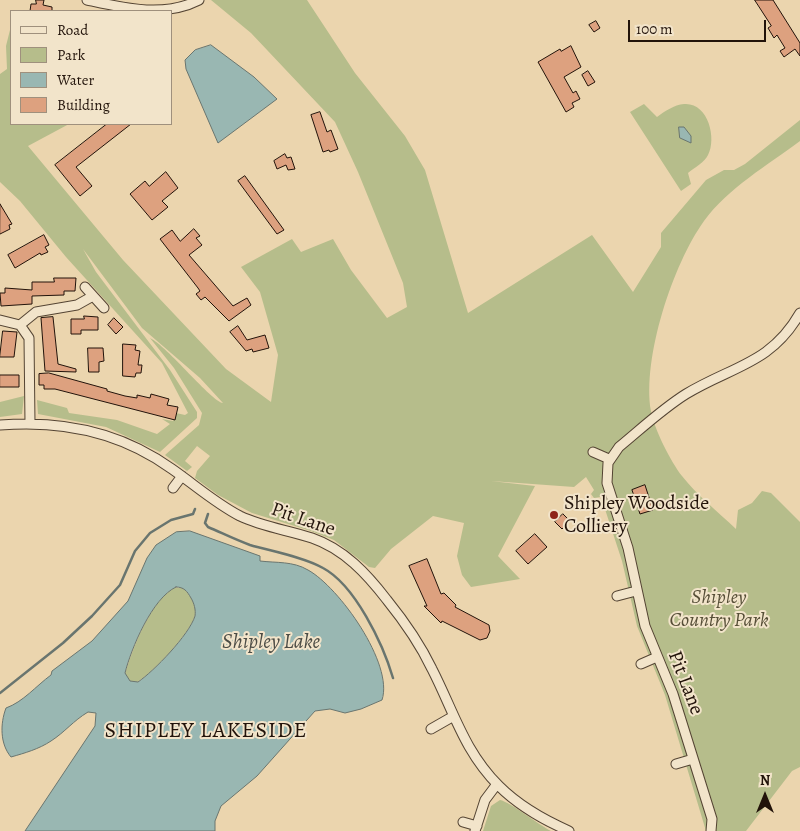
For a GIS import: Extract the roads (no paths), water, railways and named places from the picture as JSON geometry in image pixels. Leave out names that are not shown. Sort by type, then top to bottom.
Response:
[{"type":"street","points":[[87,0],[134,9],[152,10],[187,6],[199,0]]},
{"type":"street","points":[[85,287],[104,308]]},
{"type":"street","points":[[20,325],[36,312],[77,305],[93,296]]},
{"type":"street","points":[[593,452],[610,459],[619,447],[679,399],[748,363],[776,345],[786,335],[800,313]]},
{"type":"street","points":[[0,320],[20,325],[27,334],[30,343],[30,423]]},
{"type":"street","name":"Pit Lane","points":[[0,425],[30,423],[73,426],[112,437],[149,454],[182,476],[209,498],[238,515],[317,540],[353,562],[374,583],[412,633],[432,670],[452,717],[472,752],[497,784],[537,814],[569,831]]},
{"type":"street","name":"Pit Lane","points":[[610,459],[607,483],[628,548],[636,591],[657,657],[673,694],[712,819],[711,831]]},
{"type":"street","points":[[173,488],[182,476]]},
{"type":"street","points":[[617,596],[636,591]]},
{"type":"street","points":[[641,664],[657,657]]},
{"type":"street","points":[[432,729],[452,717]]},
{"type":"street","points":[[676,764],[693,759]]},
{"type":"street","points":[[463,822],[476,828],[485,800],[497,784]]},
{"type":"water","points":[[211,45],[254,77],[277,99],[218,143],[186,69],[185,60],[195,50]]},
{"type":"water","points":[[679,127],[684,127],[691,136],[691,143],[680,138]]},
{"type":"water","name":"Shipley Lake","points":[[190,531],[260,556],[260,561],[296,565],[308,570],[321,579],[348,609],[372,648],[380,667],[384,685],[382,700],[361,709],[345,713],[330,709],[315,711],[257,776],[221,806],[215,821],[215,831],[25,831],[95,726],[96,713],[88,712],[56,738],[42,746],[11,757],[7,752],[2,734],[6,708],[24,698],[51,675],[52,671],[92,641],[128,601],[147,558],[156,545],[176,532]],"holes":[[[179,587],[187,591],[194,604],[195,616],[191,624],[179,642],[153,670],[138,682],[130,681],[125,673],[137,638],[159,602],[167,593]]]},
{"type":"waterway","points":[[0,693],[63,643],[92,616],[120,585],[135,551],[150,533],[171,520],[193,514],[195,509]]},
{"type":"waterway","points":[[208,514],[205,523],[208,527],[250,545],[315,564],[335,576],[357,601],[375,633],[393,678]]},
{"type":"place","name":"Shipley Woodside Colliery","points":[[554,515]]},
{"type":"district","name":"SHIPLEY LAKESIDE","points":[[206,732]]},
{"type":"park label","name":"Shipley Country Park","points":[[719,610]]}]
